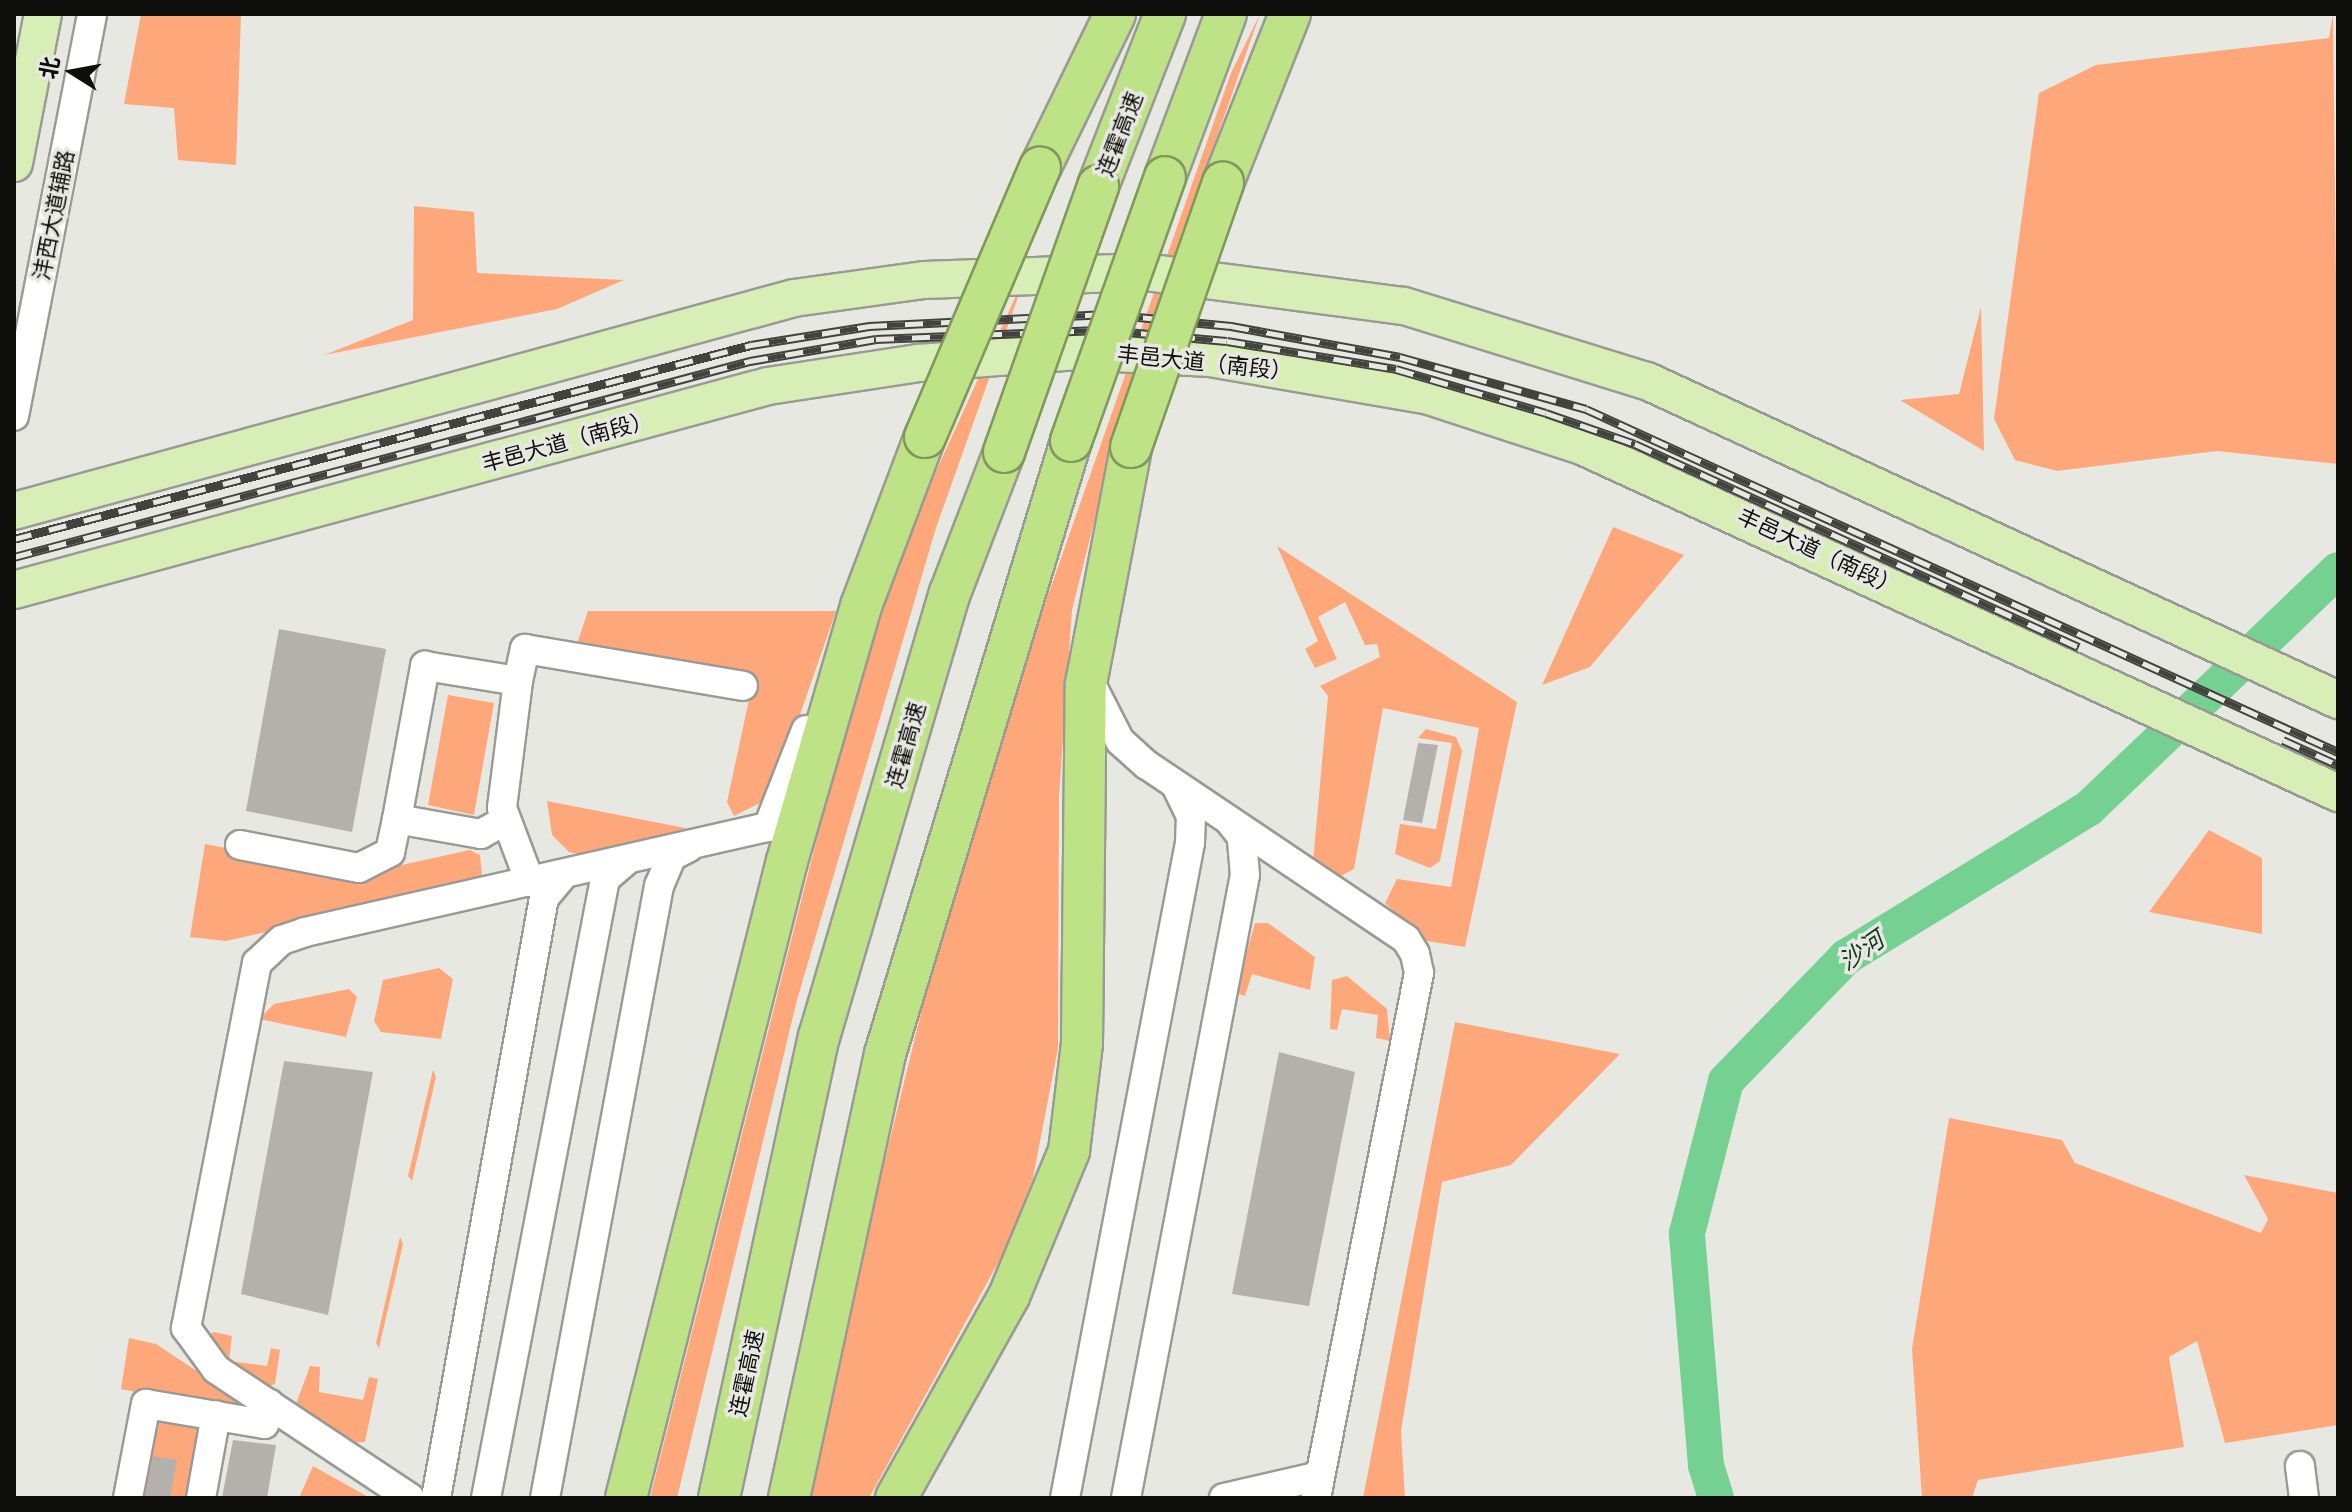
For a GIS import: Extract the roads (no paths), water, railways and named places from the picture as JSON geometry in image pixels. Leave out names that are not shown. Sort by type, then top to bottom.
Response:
[{"type":"highway","points":[[626,1498],[787,861],[877,564],[925,437],[1040,168],[1115,14]]},
{"type":"highway","name":"连霍高速","points":[[719,1498],[819,1037],[950,593],[1004,452],[1098,186],[1165,14]]},
{"type":"highway","points":[[789,1498],[885,1054],[1071,441],[1226,14]]},
{"type":"highway","points":[[896,1498],[1009,1296],[1069,1151],[1082,1043],[1089,660],[1131,447],[1223,183],[1290,14]]},
{"type":"main road","points":[[14,163],[43,14]]},
{"type":"main road","points":[[14,511],[498,373],[794,298],[924,280],[1145,272],[1315,290],[1499,331],[1686,397],[2338,700]]},
{"type":"main road","name":"丰邑大道（南段）","points":[[14,590],[768,386],[919,363],[1078,351],[1210,358],[1429,396],[1611,457],[2338,793]]},
{"type":"street","name":"沣西大道辅路","points":[[14,416],[92,14]]},
{"type":"street","points":[[410,1498],[387,1488],[200,1355],[185,1311],[257,963],[282,940],[305,932],[689,848],[768,827],[856,594],[877,564]]},
{"type":"street","points":[[530,882],[506,820],[505,773],[525,649],[743,686]]},
{"type":"street","points":[[1089,660],[1093,695],[1120,741],[1177,787],[1406,939],[1419,973],[1318,1487],[1224,1498]]},
{"type":"street","points":[[240,845],[359,868],[390,852],[425,666],[518,681]]},
{"type":"street","points":[[1065,1498],[1190,843],[1191,816],[1177,787]]},
{"type":"street","points":[[397,819],[481,834],[506,820]]},
{"type":"street","points":[[1126,1498],[1245,875],[1242,837],[1229,820]]},
{"type":"street","points":[[545,1498],[659,886],[672,856],[689,848]]},
{"type":"street","points":[[486,1498],[605,879],[626,861]]},
{"type":"street","points":[[436,1498],[544,898],[563,875]]},
{"type":"street","points":[[128,1498],[146,1404],[264,1424],[269,1404]]},
{"type":"street","points":[[201,1498],[216,1415]]},
{"type":"street","points":[[2300,1466],[2304,1498]]},
{"type":"waterway","name":"沙河","points":[[1716,1498],[1706,1466],[1687,1233],[1726,1081],[1846,957],[2089,808],[2338,570]]},
{"type":"railway","points":[[14,539],[751,345],[869,326],[1107,314],[1231,326],[1400,357],[1586,409],[2338,752]]},
{"type":"railway","points":[[14,557],[750,361],[876,339],[1105,330],[1227,341],[1396,369],[1546,413],[1635,444],[2079,647]]},
{"type":"railway","points":[[2283,740],[2338,765]]}]
